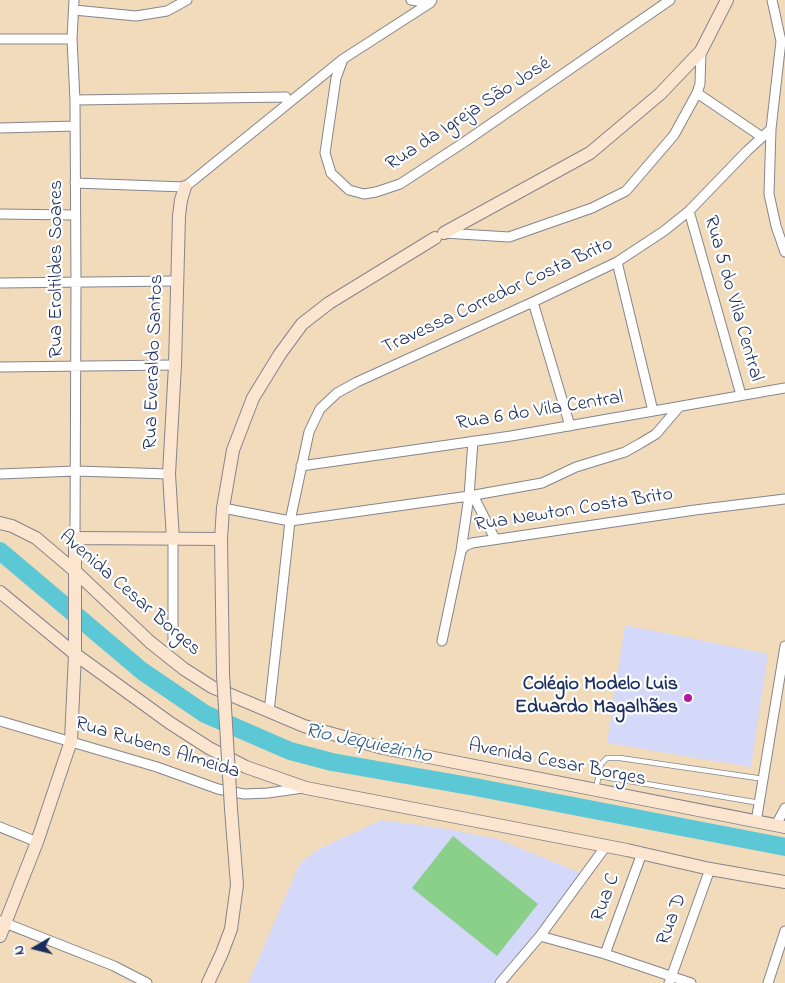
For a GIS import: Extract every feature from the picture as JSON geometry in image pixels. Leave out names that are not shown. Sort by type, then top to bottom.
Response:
[{"type":"main road","points":[[208,983],[231,928],[237,885],[223,674],[221,539],[233,450],[253,398],[280,354],[302,324],[329,303],[440,236],[590,153],[660,94],[701,51],[727,0]]},
{"type":"main road","name":"Rua Everaldo Santos","points":[[173,539],[169,474],[175,365],[179,216],[185,187]]},
{"type":"main road","name":"Avenida Cesar Borges","points":[[0,523],[12,526],[36,538],[75,571],[150,642],[184,669],[212,687],[304,726],[383,748],[781,826]]},
{"type":"main road","points":[[0,936],[2,922],[37,842],[71,741],[75,654],[75,538],[221,539]]},
{"type":"main road","points":[[0,592],[75,654],[170,723],[209,748],[246,767],[306,788],[642,853],[710,869],[785,882]]},
{"type":"street","name":"Rua Eroltildes Soares","points":[[74,0],[72,39],[75,100],[75,538]]},
{"type":"street","points":[[74,10],[136,16],[166,11],[187,0]]},
{"type":"street","points":[[411,0],[431,2]]},
{"type":"street","name":"Rua da Igreja São José","points":[[343,59],[336,78],[325,152],[331,173],[348,190],[364,194],[376,192],[400,184],[466,141],[670,0]]},
{"type":"street","points":[[772,0],[781,41],[771,129],[769,194],[776,226],[785,252]]},
{"type":"street","points":[[75,183],[185,187],[343,59],[431,2]]},
{"type":"street","points":[[0,39],[72,39]]},
{"type":"street","points":[[440,236],[509,237],[592,208],[626,190],[674,135],[697,93],[700,84],[701,51]]},
{"type":"street","points":[[697,93],[762,137]]},
{"type":"street","points":[[75,100],[286,97]]},
{"type":"street","points":[[0,128],[75,126]]},
{"type":"street","name":"Travessa Corredor Costa Brito","points":[[268,712],[290,521],[308,432],[320,409],[337,393],[357,382],[617,262],[664,231],[689,211],[771,129]]},
{"type":"street","name":"Rua 5 do Vila Central","points":[[689,211],[741,395]]},
{"type":"street","points":[[0,214],[75,215]]},
{"type":"street","points":[[617,262],[653,411]]},
{"type":"street","points":[[0,283],[176,280]]},
{"type":"street","points":[[533,302],[570,426]]},
{"type":"street","points":[[0,367],[175,365]]},
{"type":"street","name":"Rua 6 do Vila Central","points":[[301,466],[473,442],[785,388]]},
{"type":"street","points":[[224,508],[290,521],[471,496],[542,483],[576,467],[625,452],[656,434],[679,407]]},
{"type":"street","points":[[461,551],[471,496],[473,442]]},
{"type":"street","points":[[0,474],[76,471],[169,474]]},
{"type":"street","points":[[471,496],[495,539]]},
{"type":"street","name":"Rua Newton Costa Brito","points":[[442,641],[461,551],[465,546],[472,543],[695,510],[785,499]]},
{"type":"street","points":[[173,539],[173,643]]},
{"type":"street","points":[[756,822],[785,646]]},
{"type":"street","name":"Rua Rubens Almeida","points":[[0,721],[157,767],[218,789],[244,794],[306,788]]},
{"type":"street","points":[[781,826],[785,808]]},
{"type":"street","points":[[0,827],[37,842]]},
{"type":"street","points":[[500,983],[540,936],[606,846]]},
{"type":"street","name":"Rua C","points":[[605,954],[642,853]]},
{"type":"street","name":"Rua D","points":[[670,980],[710,869]]},
{"type":"street","points":[[2,922],[114,966],[147,983]]},
{"type":"street","points":[[540,936],[605,954],[670,980],[691,983]]},
{"type":"street","points":[[768,983],[784,936]]},
{"type":"lane","points":[[596,790],[601,764],[607,758],[620,758],[764,779]]},
{"type":"lane","points":[[599,776],[760,803]]},
{"type":"shaded area","name":"Colégio Modelo Luis Eduardo Magalhães","points":[[625,625],[768,654],[751,767],[607,743]]},
{"type":"shaded area","points":[[381,820],[441,828],[498,839],[583,874],[494,983],[248,983],[300,863],[317,850]]},
{"type":"green space","points":[[453,836],[538,904],[497,956],[412,888]]},
{"type":"waterway","name":"Rio Jequiezinho","points":[[0,551],[142,671],[205,714],[290,751],[332,762],[475,787],[785,847]]},
{"type":"place","name":"Colégio Modelo Luis Eduardo Magalhães","points":[[688,698]]}]
